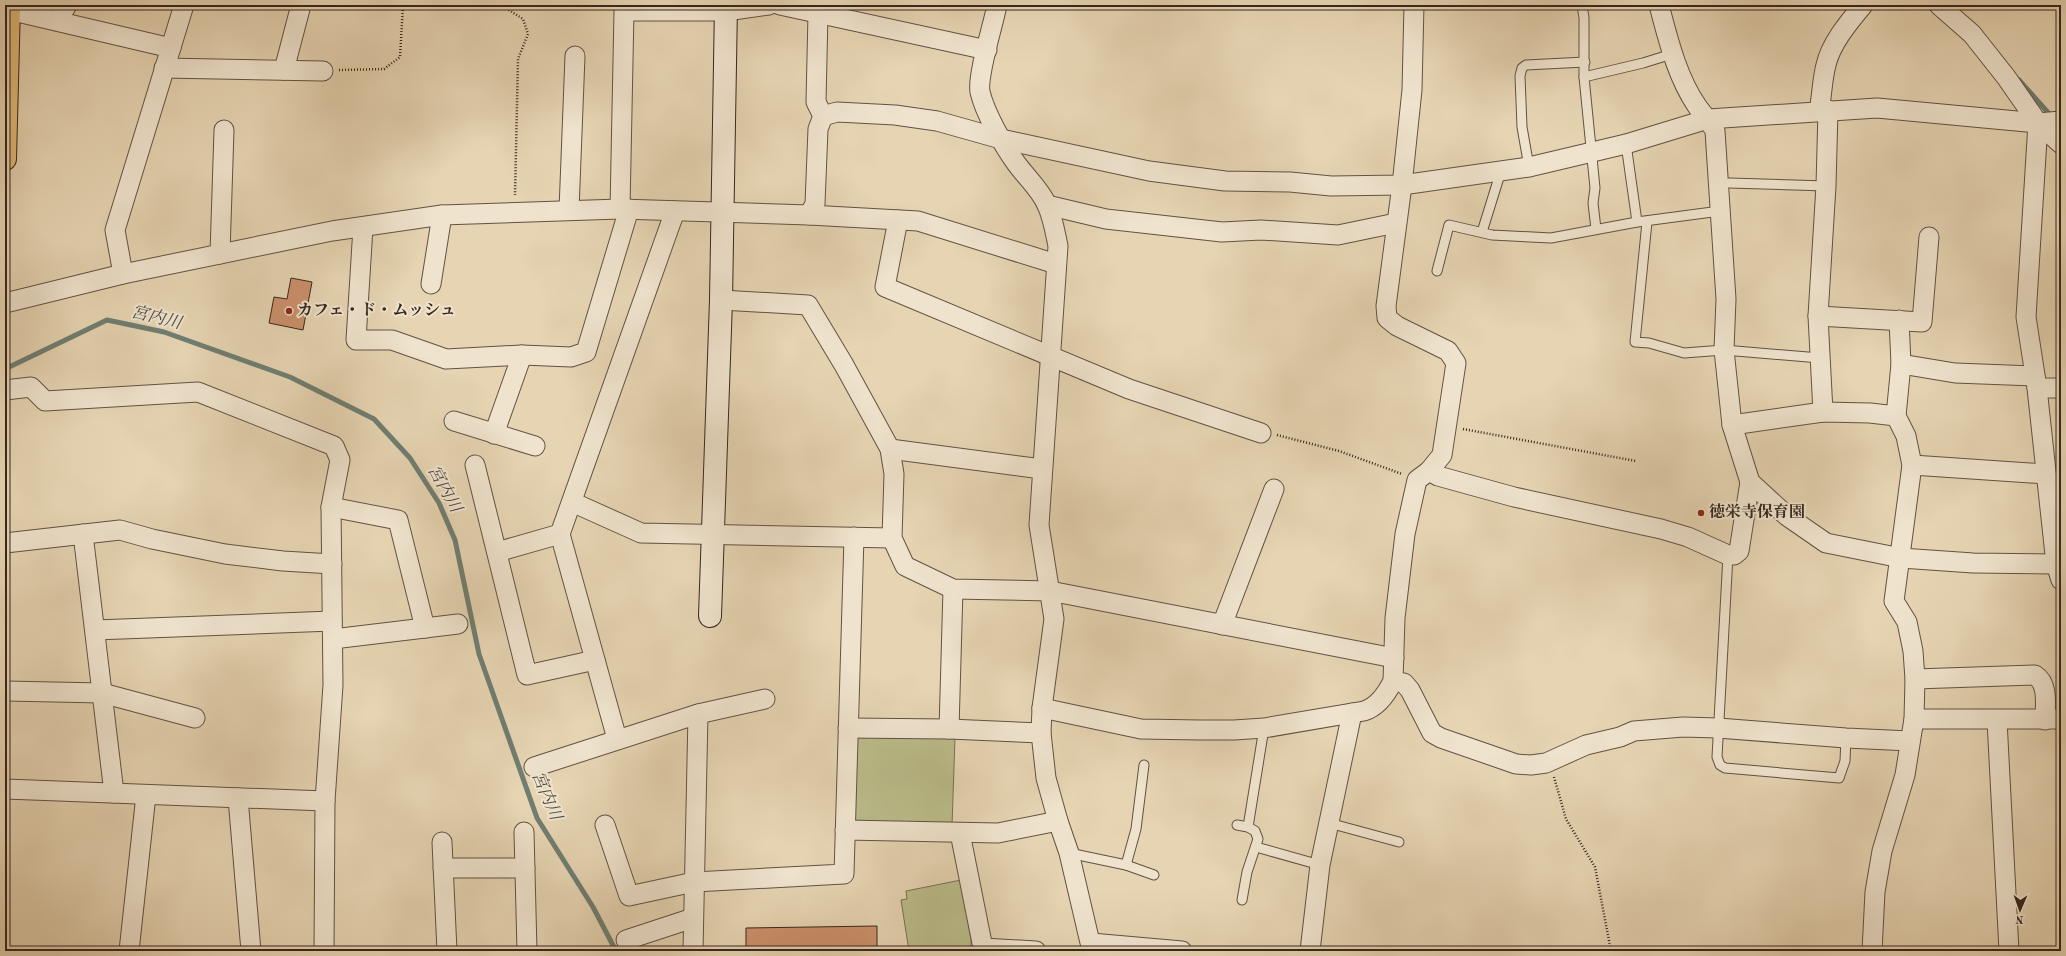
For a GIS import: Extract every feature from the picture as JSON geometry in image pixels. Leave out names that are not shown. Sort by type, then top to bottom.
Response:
[{"type":"main road","points":[[5,159],[9,7]]},
{"type":"street","points":[[57,21],[68,5]]},
{"type":"street","points":[[122,274],[115,230],[184,5]]},
{"type":"street","points":[[284,70],[300,5]]},
{"type":"street","points":[[363,227],[356,340],[392,340],[446,359],[522,355],[571,357],[586,352],[624,209],[624,11],[726,8],[769,5]]},
{"type":"street","points":[[780,5],[987,50]]},
{"type":"street","points":[[997,5],[980,78],[980,92],[1001,139],[1016,164],[1037,188],[1047,205],[1055,228],[1058,246],[1038,525],[1054,619],[1040,733],[1046,778],[1069,853],[1091,947],[1182,951]]},
{"type":"street","points":[[1042,708],[1141,729],[1234,730],[1264,728],[1371,709],[1389,689],[1394,681],[1395,618],[1405,534],[1423,476],[1442,455],[1448,426],[1456,363],[1448,351],[1397,326],[1386,318],[1386,306],[1402,185],[1412,90],[1414,5]]},
{"type":"street","points":[[1423,476],[1438,476],[1514,497],[1661,529],[1688,537],[1728,555],[1734,555],[1739,551],[1750,482],[1732,425],[1724,350],[1726,299],[1715,131],[1708,119],[1697,107],[1672,54],[1659,5]]},
{"type":"street","points":[[1823,412],[1818,316],[1826,186],[1823,111],[1826,65],[1833,48],[1848,24],[1863,5]]},
{"type":"street","points":[[1939,5],[1972,34],[2006,78],[2038,124],[2061,144]]},
{"type":"street","points":[[9,7],[57,21],[171,48]]},
{"type":"street","points":[[710,616],[721,300],[726,8]]},
{"type":"street","points":[[809,214],[815,204],[818,129],[823,116],[816,102],[818,14]]},
{"type":"street","points":[[569,210],[575,56]]},
{"type":"street","points":[[164,68],[323,70]]},
{"type":"street","points":[[823,116],[837,112],[895,115],[937,121],[1001,139],[1150,170],[1225,181],[1290,182],[1331,186],[1402,185],[1529,167],[1626,144],[1708,119],[1877,108],[2038,124],[2061,121]]},
{"type":"street","points":[[1750,482],[1787,516],[1826,543],[1901,558],[1973,563],[2058,572],[2036,382],[2026,317],[2038,124]]},
{"type":"street","points":[[220,254],[224,130]]},
{"type":"street","points":[[1047,205],[1106,219],[1222,232],[1261,230],[1338,235],[1396,223]]},
{"type":"street","points":[[5,303],[122,274],[332,231],[442,215],[514,212],[624,209],[809,214],[918,221],[1056,264]]},
{"type":"street","points":[[617,738],[560,534],[675,211]]},
{"type":"street","points":[[431,284],[442,215]]},
{"type":"street","points":[[898,220],[885,287],[1129,389],[1261,433]]},
{"type":"street","points":[[1818,316],[1922,322],[1929,237]]},
{"type":"street","points":[[721,300],[808,305],[844,365],[890,449],[894,474],[892,538],[905,566],[953,589],[1050,591],[1394,658]]},
{"type":"street","points":[[1872,951],[1875,892],[1882,851],[1905,775],[1914,719],[1915,679],[1913,651],[1906,622],[1894,600],[1897,572],[1901,558],[1912,465],[1906,436],[1896,416],[1900,364],[1898,320]]},
{"type":"street","points":[[494,434],[522,355]]},
{"type":"street","points":[[1900,364],[1955,373],[2036,382],[2061,388]]},
{"type":"street","points":[[5,390],[31,387],[45,401],[198,392],[334,446],[340,460],[331,507],[333,685],[325,801],[324,951]]},
{"type":"street","points":[[1732,425],[1823,412],[1870,413],[1896,416]]},
{"type":"street","points":[[454,421],[535,446]]},
{"type":"street","points":[[890,449],[1042,469]]},
{"type":"street","points":[[475,465],[527,675],[595,660]]},
{"type":"street","points":[[1912,465],[2046,474]]},
{"type":"street","points":[[1222,625],[1274,489]]},
{"type":"street","points":[[572,502],[641,533],[892,538]]},
{"type":"street","points":[[331,507],[398,520],[425,628]]},
{"type":"street","points":[[5,543],[120,530],[152,539],[225,554],[283,561],[332,564]]},
{"type":"street","points":[[84,534],[114,793]]},
{"type":"street","points":[[497,552],[560,534]]},
{"type":"street","points":[[603,824],[630,896],[694,882],[844,874],[854,537]]},
{"type":"street","points":[[949,729],[953,589]]},
{"type":"street","points":[[95,630],[332,630],[425,628],[458,624]]},
{"type":"street","points":[[1914,719],[2053,720],[2041,679],[2035,676],[1915,679]]},
{"type":"street","points":[[1394,681],[1404,683],[1410,690],[1432,733],[1441,738],[1516,764],[1531,765],[1546,763],[1586,745],[1620,737],[1634,731],[1683,727],[1910,741]]},
{"type":"street","points":[[5,691],[102,693],[195,718]]},
{"type":"street","points":[[534,767],[617,738],[698,714],[765,699]]},
{"type":"street","points":[[1310,951],[1320,866],[1352,713]]},
{"type":"street","points":[[693,951],[698,714]]},
{"type":"street","points":[[1997,720],[2009,951]]},
{"type":"street","points":[[848,728],[949,729],[1040,733]]},
{"type":"street","points":[[5,789],[325,801]]},
{"type":"street","points":[[129,951],[146,794]]},
{"type":"street","points":[[238,798],[251,951]]},
{"type":"street","points":[[845,830],[998,833],[1058,821]]},
{"type":"street","points":[[524,832],[527,951]]},
{"type":"street","points":[[960,833],[983,948],[1036,951]]},
{"type":"street","points":[[442,842],[448,951]]},
{"type":"street","points":[[443,868],[525,868]]},
{"type":"street","points":[[626,940],[693,918]]},
{"type":"lane","points":[[1582,5],[1584,18],[1584,77],[1596,188],[1592,203],[1596,229]]},
{"type":"lane","points":[[1584,77],[1643,63],[1672,54]]},
{"type":"lane","points":[[1529,167],[1522,127],[1520,76],[1522,68],[1526,65],[1585,62]]},
{"type":"lane","points":[[1626,144],[1637,222]]},
{"type":"lane","points":[[1482,232],[1501,171]]},
{"type":"lane","points":[[1729,183],[1826,186]]},
{"type":"lane","points":[[1437,271],[1449,225],[1492,235],[1551,238],[1637,222],[1647,222],[1720,211]]},
{"type":"lane","points":[[1647,222],[1635,342],[1648,343],[1684,353],[1724,350],[1820,358]]},
{"type":"lane","points":[[1728,555],[1718,728],[1717,757],[1720,765],[1725,768],[1839,778],[1842,772],[1846,738]]},
{"type":"lane","points":[[1248,827],[1264,728]]},
{"type":"lane","points":[[1126,865],[1136,829],[1144,766]]},
{"type":"lane","points":[[1329,823],[1399,842]]},
{"type":"lane","points":[[1237,825],[1248,827],[1255,831],[1258,839],[1247,872],[1242,900]]},
{"type":"lane","points":[[1256,847],[1320,866]]},
{"type":"lane","points":[[1069,853],[1126,865],[1154,875]]},
{"type":"path","points":[[323,70],[384,69],[400,57],[403,5]]},
{"type":"path","points":[[501,5],[523,19],[528,34],[518,59],[514,212]]},
{"type":"path","points":[[1448,426],[1636,461]]},
{"type":"path","points":[[1261,433],[1340,452],[1423,476]]},
{"type":"path","points":[[1546,763],[1556,780],[1566,819],[1595,867],[1611,951]]},
{"type":"green space","points":[[863,733],[955,737],[952,826],[859,823],[850,814],[852,745]]},
{"type":"green space","points":[[961,880],[971,939],[971,950],[909,951],[901,900],[907,899],[906,891]]},
{"type":"building","name":"カフェ・ド・ムッシュ","points":[[291,278],[312,282],[303,330],[269,323],[274,297],[287,299]]},
{"type":"building","points":[[877,926],[877,949],[746,951],[746,928]]},
{"type":"waterway","points":[[2019,80],[2052,117]]},
{"type":"waterway","name":"宮内川","points":[[5,369],[107,320],[164,332],[290,377],[374,419],[410,458],[439,503],[455,540],[479,654],[537,818],[593,907],[616,951]]},
{"type":"place","name":"カフェ・ド・ムッシュ","points":[[289,311]]},
{"type":"place","name":"徳栄寺保育園","points":[[1701,513]]}]
